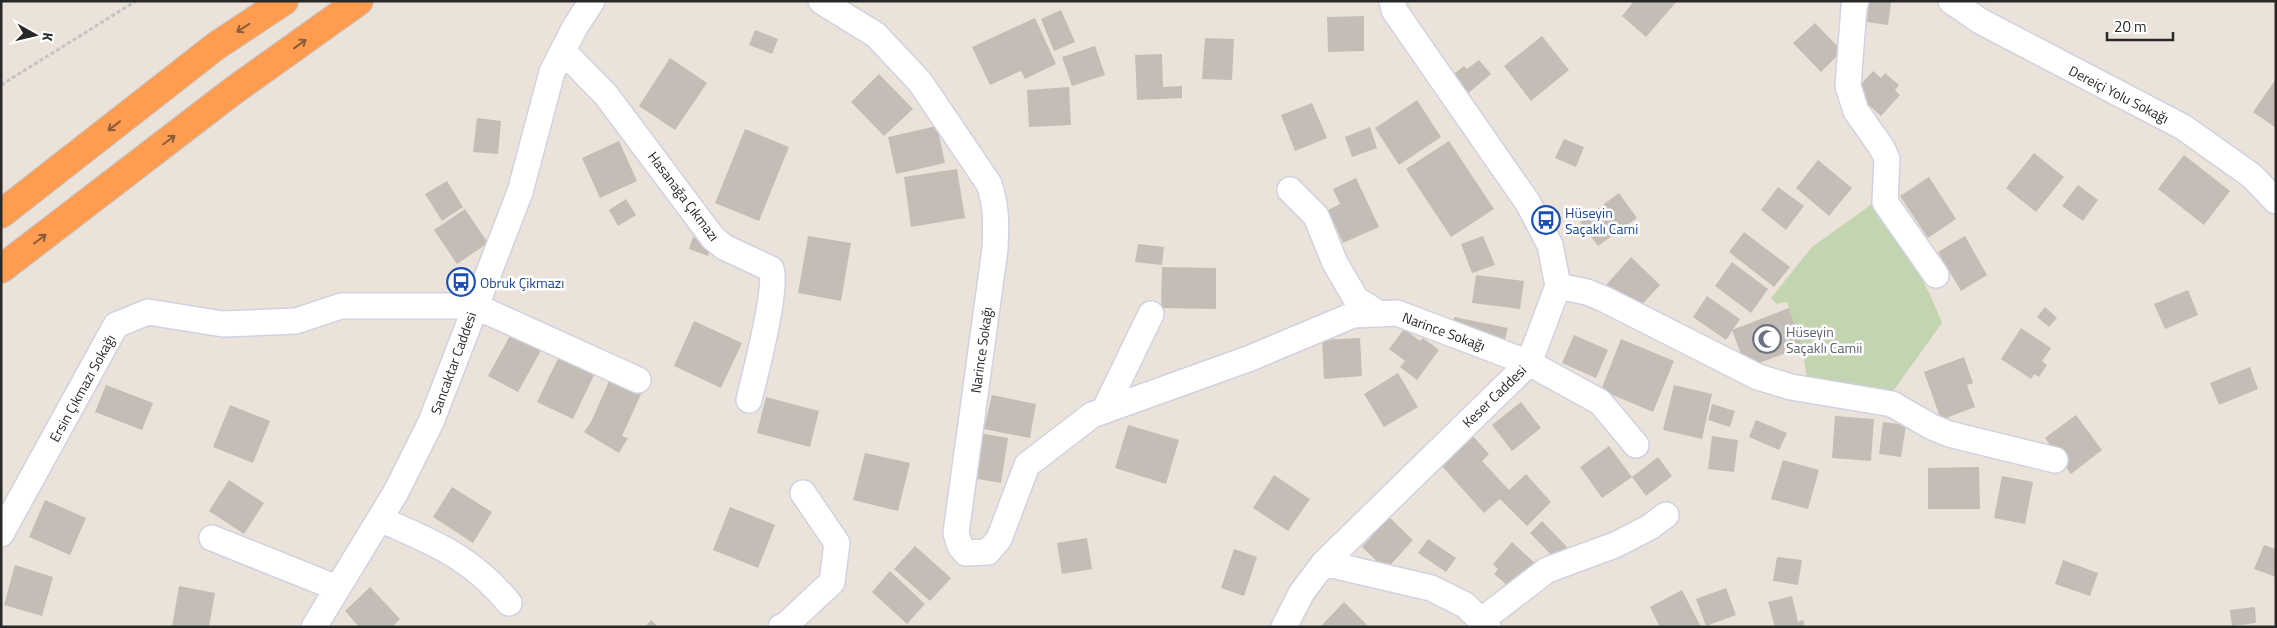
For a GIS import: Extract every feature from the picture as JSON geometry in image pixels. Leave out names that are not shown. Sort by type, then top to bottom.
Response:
[{"type":"highway","points":[[1,214],[216,46],[284,1]]},
{"type":"highway","points":[[1,269],[234,91],[359,1]]},
{"type":"street","name":"Sancaktar Caddesi","points":[[314,627],[396,492],[431,422],[520,192],[552,72],[575,27],[592,1]]},
{"type":"street","name":"Narince Sokağı","points":[[821,1],[876,35],[920,82],[989,184],[995,200],[997,216],[995,249],[956,533],[960,546],[966,553],[988,552],[999,539],[1027,465],[1092,415],[1248,359],[1353,315],[1396,314],[1529,363],[1600,402],[1636,445]]},
{"type":"street","points":[[1392,1],[1394,10],[1528,203],[1550,245],[1558,286],[1588,292],[1604,299],[1758,377],[1791,387],[1892,404],[1932,427],[1949,434],[2055,460]]},
{"type":"street","points":[[1856,1],[1848,86],[1856,111],[1882,148],[1887,160],[1885,202],[1936,275]]},
{"type":"street","name":"Dereiçi Yolu Sokağı","points":[[1951,1],[1980,21],[2183,127],[2252,176],[2276,201]]},
{"type":"street","name":"Hasanağa Çıkmazı","points":[[563,51],[606,95],[713,238],[724,247],[771,269],[774,277],[771,297],[749,400]]},
{"type":"street","points":[[1290,190],[1316,216],[1335,263],[1356,299],[1380,314]]},
{"type":"street","name":"Keser Caddesi","points":[[1284,627],[1302,592],[1324,562],[1529,363],[1558,286]]},
{"type":"street","name":"Ersin Çıkmazı Sokağı","points":[[1,534],[116,325],[148,312],[222,324],[296,321],[341,306],[475,306]]},
{"type":"street","points":[[475,306],[638,380]]},
{"type":"street","points":[[1104,411],[1151,314]]},
{"type":"street","points":[[781,627],[786,625],[832,582],[837,543],[803,493]]},
{"type":"street","points":[[1324,562],[1431,588],[1464,605],[1485,623],[1547,570],[1633,537],[1666,515]]},
{"type":"street","points":[[380,520],[442,546],[490,581],[509,604]]},
{"type":"street","points":[[212,538],[337,588]]},
{"type":"path","points":[[1,85],[136,1]]},
{"type":"green space","points":[[1872,204],[1912,261],[1928,290],[1942,323],[1888,398],[1808,384],[1802,347],[1787,302],[1777,304],[1771,298],[1812,247]]},
{"type":"building","points":[[1634,1],[1677,1],[1646,37],[1622,16]]},
{"type":"building","points":[[1869,1],[1891,2],[1888,25],[1867,22]]},
{"type":"building","points":[[1061,10],[1075,42],[1054,51],[1041,19]]},
{"type":"building","points":[[1364,16],[1364,51],[1328,52],[1327,17]]},
{"type":"building","points":[[1035,18],[1056,64],[1025,79],[1021,71],[990,85],[972,47]]},
{"type":"building","points":[[1815,23],[1842,51],[1821,72],[1793,43]]},
{"type":"building","points":[[755,30],[778,39],[772,54],[749,45]]},
{"type":"building","points":[[1542,36],[1569,70],[1531,101],[1504,66]]},
{"type":"building","points":[[1205,38],[1234,39],[1232,80],[1202,79]]},
{"type":"building","points":[[1095,46],[1105,75],[1072,86],[1062,57]]},
{"type":"building","points":[[1162,54],[1163,87],[1182,86],[1182,98],[1137,100],[1135,55]]},
{"type":"building","points":[[670,58],[707,83],[675,130],[639,106]]},
{"type":"building","points":[[1479,60],[1491,74],[1466,95],[1451,76],[1464,66],[1467,69]]},
{"type":"building","points":[[1873,71],[1881,78],[1885,73],[1899,85],[1895,90],[1900,95],[1881,116],[1854,92]]},
{"type":"building","points":[[879,74],[913,109],[884,136],[851,102]]},
{"type":"building","points":[[2276,79],[2276,128],[2253,112]]},
{"type":"building","points":[[1069,87],[1071,125],[1029,127],[1027,90]]},
{"type":"building","points":[[1417,100],[1441,137],[1399,165],[1375,128]]},
{"type":"building","points":[[1312,103],[1327,138],[1295,151],[1281,115]]},
{"type":"building","points":[[477,118],[501,121],[498,154],[473,152]]},
{"type":"building","points":[[937,126],[945,163],[896,174],[888,137]]},
{"type":"building","points":[[1370,127],[1377,148],[1352,157],[1345,137]]},
{"type":"building","points":[[745,129],[789,147],[759,221],[715,203]]},
{"type":"building","points":[[1564,139],[1584,147],[1576,167],[1555,158]]},
{"type":"building","points":[[619,141],[637,181],[600,198],[582,158]]},
{"type":"building","points":[[1449,141],[1494,209],[1451,237],[1406,169]]},
{"type":"building","points":[[2034,153],[2064,177],[2036,212],[2006,188]]},
{"type":"building","points":[[2184,155],[2230,191],[2204,225],[2158,189]]},
{"type":"building","points":[[1818,160],[1852,188],[1829,216],[1796,188]]},
{"type":"building","points":[[957,169],[965,218],[911,227],[904,177]]},
{"type":"building","points":[[1929,177],[1956,219],[1928,238],[1900,196]]},
{"type":"building","points":[[1356,178],[1379,227],[1343,243],[1328,210],[1340,204],[1333,189]]},
{"type":"building","points":[[447,181],[463,207],[442,221],[425,194]]},
{"type":"building","points":[[2078,185],[2098,200],[2083,221],[2062,206]]},
{"type":"building","points":[[1778,187],[1804,206],[1786,230],[1761,210]]},
{"type":"building","points":[[1619,193],[1637,218],[1598,246],[1580,222]]},
{"type":"building","points":[[626,199],[636,215],[618,226],[609,210]]},
{"type":"building","points":[[465,209],[488,243],[457,264],[434,230]]},
{"type":"building","points":[[1744,232],[1790,267],[1774,287],[1729,252]]},
{"type":"building","points":[[808,236],[851,243],[841,301],[798,293]]},
{"type":"building","points":[[1483,236],[1495,265],[1472,273],[1461,244]]},
{"type":"building","points":[[1965,236],[1987,275],[1961,291],[1938,252]]},
{"type":"building","points":[[693,237],[712,243],[708,256],[689,249]]},
{"type":"building","points":[[1138,244],[1164,247],[1162,265],[1135,262]]},
{"type":"building","points":[[1631,257],[1660,285],[1635,312],[1606,285]]},
{"type":"building","points":[[1732,262],[1768,289],[1751,313],[1715,286]]},
{"type":"building","points":[[1162,267],[1216,268],[1216,309],[1161,308]]},
{"type":"building","points":[[1476,275],[1524,281],[1520,309],[1472,303]]},
{"type":"building","points":[[2188,290],[2198,315],[2165,329],[2154,304]]},
{"type":"building","points":[[1707,296],[1740,319],[1726,340],[1693,317]]},
{"type":"building","points":[[2045,307],[2057,318],[2049,327],[2037,317]]},
{"type":"building","name":"Hüseyin Saçaklı Camii","points":[[1789,308],[1802,347],[1746,368],[1732,330]]},
{"type":"building","points":[[1454,317],[1508,328],[1504,342],[1451,331]]},
{"type":"building","points":[[694,321],[742,343],[721,388],[674,366]]},
{"type":"building","points":[[514,328],[544,345],[518,392],[488,376]]},
{"type":"building","points":[[2021,328],[2051,348],[2042,361],[2047,365],[2039,377],[2034,374],[2031,379],[2001,359]]},
{"type":"building","points":[[1404,329],[1420,341],[1423,338],[1439,350],[1417,380],[1400,367],[1405,361],[1389,349]]},
{"type":"building","points":[[1574,335],[1608,350],[1596,378],[1562,363]]},
{"type":"building","points":[[1360,338],[1362,376],[1324,379],[1322,340]]},
{"type":"building","points":[[1621,339],[1674,361],[1653,412],[1601,390]]},
{"type":"building","points":[[561,352],[597,369],[573,419],[537,402]]},
{"type":"building","points":[[1964,357],[1973,383],[1967,385],[1975,407],[1941,420],[1924,372]]},
{"type":"building","points":[[2250,367],[2258,389],[2219,405],[2210,383]]},
{"type":"building","points":[[1398,373],[1418,407],[1384,427],[1364,394]]},
{"type":"building","points":[[610,379],[642,392],[622,436],[628,438],[619,453],[584,432],[591,422]]},
{"type":"building","points":[[106,385],[153,403],[142,430],[95,412]]},
{"type":"building","points":[[1674,385],[1712,394],[1702,439],[1663,430]]},
{"type":"building","points":[[992,395],[1036,404],[1030,438],[984,429]]},
{"type":"building","points":[[766,397],[819,411],[810,447],[757,433]]},
{"type":"building","points":[[1521,402],[1541,428],[1512,451],[1492,425]]},
{"type":"building","points":[[1712,404],[1735,411],[1730,427],[1708,420]]},
{"type":"building","points":[[230,405],[270,421],[253,463],[213,447]]},
{"type":"building","points":[[2076,415],[2102,450],[2071,474],[2045,438]]},
{"type":"building","points":[[1835,416],[1874,419],[1871,461],[1832,458]]},
{"type":"building","points":[[1756,420],[1787,433],[1779,450],[1749,437]]},
{"type":"building","points":[[1883,422],[1906,425],[1901,457],[1879,454]]},
{"type":"building","points":[[1128,425],[1179,440],[1166,484],[1115,468]]},
{"type":"building","points":[[979,433],[1008,438],[1001,483],[972,478]]},
{"type":"building","points":[[1472,435],[1489,454],[1482,461],[1509,490],[1526,474],[1551,502],[1527,526],[1500,499],[1484,513],[1440,464]]},
{"type":"building","points":[[1712,436],[1738,440],[1734,472],[1708,469]]},
{"type":"building","points":[[1609,446],[1632,477],[1602,498],[1580,467]]},
{"type":"building","points":[[865,453],[910,463],[898,511],[853,500]]},
{"type":"building","points":[[1658,457],[1672,476],[1646,496],[1632,477]]},
{"type":"building","points":[[1783,460],[1819,470],[1808,509],[1771,499]]},
{"type":"building","points":[[1979,467],[1980,509],[1928,509],[1928,468]]},
{"type":"building","points":[[1274,475],[1310,499],[1288,531],[1253,508]]},
{"type":"building","points":[[2002,476],[2033,482],[2025,524],[1994,518]]},
{"type":"building","points":[[229,480],[264,503],[244,534],[209,511]]},
{"type":"building","points":[[452,487],[492,512],[473,543],[433,517]]},
{"type":"building","points":[[45,500],[86,518],[70,555],[29,537]]},
{"type":"building","points":[[730,507],[775,525],[758,568],[713,550]]},
{"type":"building","points":[[1389,517],[1413,540],[1386,570],[1362,547]]},
{"type":"building","points":[[1542,521],[1567,547],[1555,559],[1530,533]]},
{"type":"building","points":[[1087,538],[1092,569],[1062,574],[1057,543]]},
{"type":"building","points":[[1428,539],[1456,558],[1446,572],[1418,553]]},
{"type":"building","points":[[1512,542],[1537,565],[1514,591],[1494,574],[1498,569],[1493,564]]},
{"type":"building","points":[[2264,545],[2276,549],[2276,577],[2254,569]]},
{"type":"building","points":[[915,546],[951,578],[930,601],[894,569]]},
{"type":"building","points":[[1234,549],[1257,557],[1244,596],[1221,588]]},
{"type":"building","points":[[1777,557],[1802,560],[1798,585],[1773,581]]},
{"type":"building","points":[[2063,560],[2098,573],[2090,596],[2055,584]]},
{"type":"building","points":[[15,565],[53,577],[42,616],[4,605]]},
{"type":"building","points":[[890,571],[925,604],[907,624],[872,592]]},
{"type":"building","points":[[179,586],[215,593],[209,627],[172,627]]},
{"type":"building","points":[[370,587],[400,619],[392,627],[359,627],[345,611]]},
{"type":"building","points":[[1726,588],[1736,615],[1706,626],[1696,599]]},
{"type":"building","points":[[1682,590],[1701,627],[1660,627],[1650,607]]},
{"type":"building","points":[[1792,596],[1798,622],[1803,620],[1805,627],[1775,627],[1768,602]]},
{"type":"building","points":[[1344,602],[1369,627],[1320,627]]},
{"type":"building","points":[[2255,607],[2256,623],[2232,626],[2230,610]]},
{"type":"building","points":[[651,620],[658,627],[645,627]]},
{"type":"place","name":"Hüseyin Saçaklı Cami","points":[[1546,220]]},
{"type":"place","name":"Obruk Çikmazı","points":[[461,282]]},
{"type":"place","name":"Hüseyin Saçaklı Camii","points":[[1767,339]]}]
